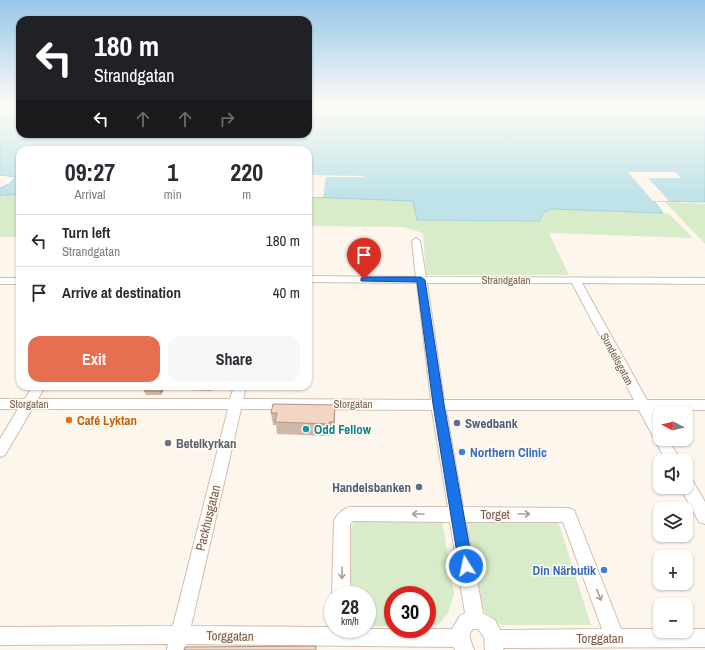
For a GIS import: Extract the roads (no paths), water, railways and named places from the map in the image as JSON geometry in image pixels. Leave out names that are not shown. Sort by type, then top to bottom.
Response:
[{"type":"street","points":[[416,241],[438,404],[474,619]]},
{"type":"street","name":"Strandgatan","points":[[312,279],[705,281]]},
{"type":"street","name":"Sundellsgatan","points":[[575,280],[653,424]]},
{"type":"street","points":[[0,281],[16,281]]},
{"type":"street","points":[[0,451],[37,390]]},
{"type":"street","name":"Packhusgatan","points":[[178,643],[239,390]]},
{"type":"street","name":"Storgatan","points":[[0,404],[705,404]]},
{"type":"street","points":[[692,494],[705,517]]},
{"type":"street","name":"Torget","points":[[341,586],[342,521],[350,514],[568,515],[615,638]]},
{"type":"street","name":"Torggatan","points":[[376,636],[462,644],[462,626],[466,622],[474,619],[486,624],[490,628],[494,644],[615,638],[705,638]]},
{"type":"street","name":"Torggatan","points":[[0,636],[178,643],[324,634]]},
{"type":"water","points":[[0,135],[16,135],[16,138],[312,138],[312,135],[705,135],[705,202],[654,201],[663,213],[552,209],[544,213],[540,221],[417,220],[413,201],[312,197],[312,146],[16,146],[16,177],[0,175]]},
{"type":"water","points":[[16,177],[16,194],[0,196],[0,188],[9,184]]},
{"type":"place","name":"Café Lyktan","points":[[69,420]]},
{"type":"place","name":"Swedbank","points":[[457,423]]},
{"type":"place","name":"Odd Fellow","points":[[306,429]]},
{"type":"place","name":"Betelkyrkan","points":[[168,443]]},
{"type":"place","name":"Northern Clinic","points":[[462,452]]},
{"type":"place","name":"Handelsbanken","points":[[419,487]]},
{"type":"place","name":"Din Närbutik","points":[[604,570]]}]
